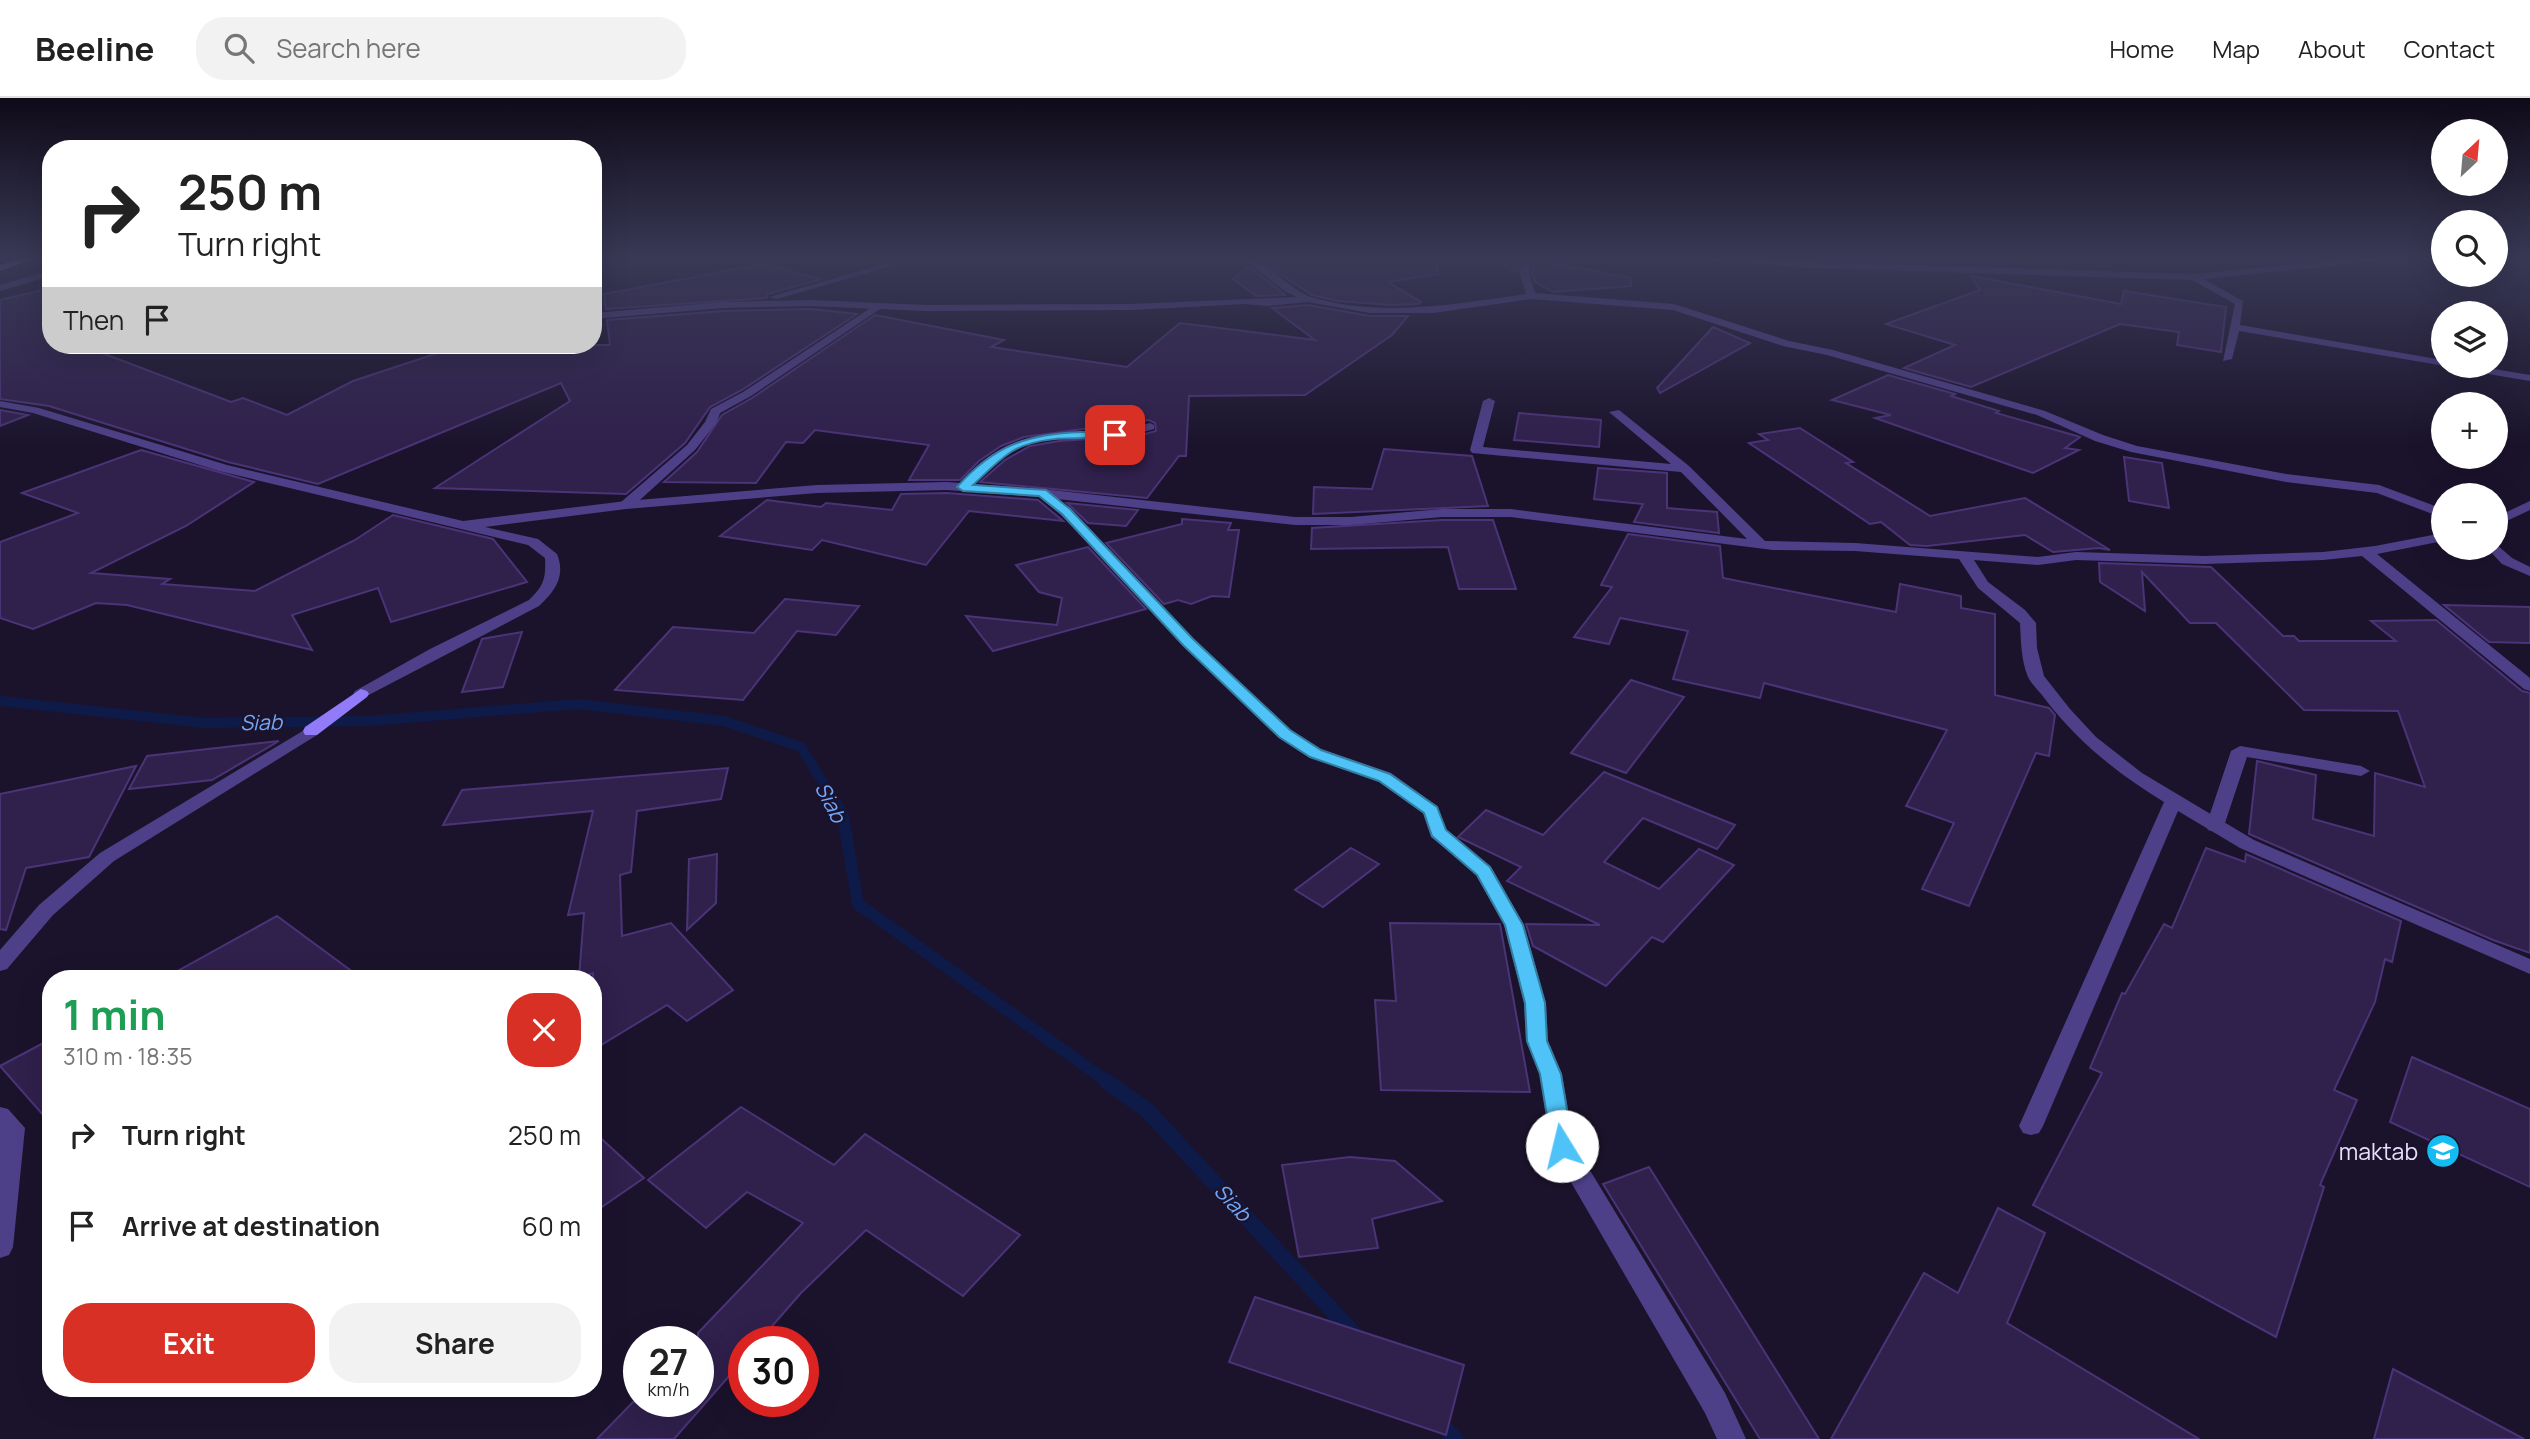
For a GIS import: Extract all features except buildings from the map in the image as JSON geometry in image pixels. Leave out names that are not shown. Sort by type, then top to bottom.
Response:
[{"type":"street","points":[[626,505],[685,452],[713,421],[715,411],[747,394],[858,321]]},
{"type":"street","points":[[1715,321],[1787,344],[1829,352],[2041,413],[2099,439],[2135,449],[2286,478],[2379,489],[2431,509]]},
{"type":"street","points":[[2227,359],[2236,321]]},
{"type":"street","points":[[2234,327],[2431,361]]},
{"type":"street","points":[[2508,375],[2530,379]]},
{"type":"street","points":[[1489,401],[1476,450],[1685,469]]},
{"type":"street","points":[[0,404],[35,410],[223,468],[533,542],[552,557],[555,573],[548,590],[534,603],[435,652],[361,694],[311,731],[107,857],[46,910],[0,964]]},
{"type":"street","points":[[1615,412],[1685,469],[1760,544]]},
{"type":"street","points":[[963,487],[1007,449],[1023,442],[1059,436],[1136,433],[1150,427]]},
{"type":"street","points":[[465,525],[626,505],[817,489],[963,487],[1295,521],[1510,513],[1760,544],[1855,547],[2038,561],[2076,556],[2204,560],[2365,551],[2431,539]]},
{"type":"street","points":[[1042,493],[1066,512],[1188,642],[1285,734],[1315,754],[1385,777],[1431,810],[1438,832],[1484,871],[1514,925],[1535,1003],[1537,1041],[1551,1074],[1562,1146],[1714,1403],[1732,1439]]},
{"type":"street","points":[[2508,516],[2530,505]]},
{"type":"street","points":[[2365,551],[2530,686]]},
{"type":"street","points":[[1964,556],[1983,585],[2020,613],[2028,623],[2029,648],[2036,677],[2090,741],[2127,770],[2247,844],[2530,967]]},
{"type":"street","points":[[2506,560],[2530,572]]},
{"type":"street","points":[[2215,826],[2240,751],[2361,771]]},
{"type":"street","points":[[2031,1126],[2174,800]]},
{"type":"street","points":[[0,1116],[13,1128],[0,1247]]},
{"type":"waterway","name":"Siab","points":[[0,701],[205,723],[368,721],[578,704],[724,721],[801,747],[833,799]]},
{"type":"waterway","name":"Siab","points":[[832,798],[843,815],[858,904],[1108,1082]]},
{"type":"waterway","name":"Siab","points":[[1106,1081],[1147,1110],[1356,1336]]},
{"type":"waterway","name":"Siab","points":[[1438,1421],[1455,1439]]},
{"type":"place","name":"maktab","points":[[2443,1151]]},
{"type":"route","points":[[1115,435],[1059,436],[1023,442],[1007,449],[963,487],[1042,493],[1066,512],[1188,642],[1285,734],[1315,754],[1385,777],[1431,810],[1438,832],[1484,871],[1514,925],[1535,1003],[1537,1041],[1551,1074],[1562,1146]]}]
